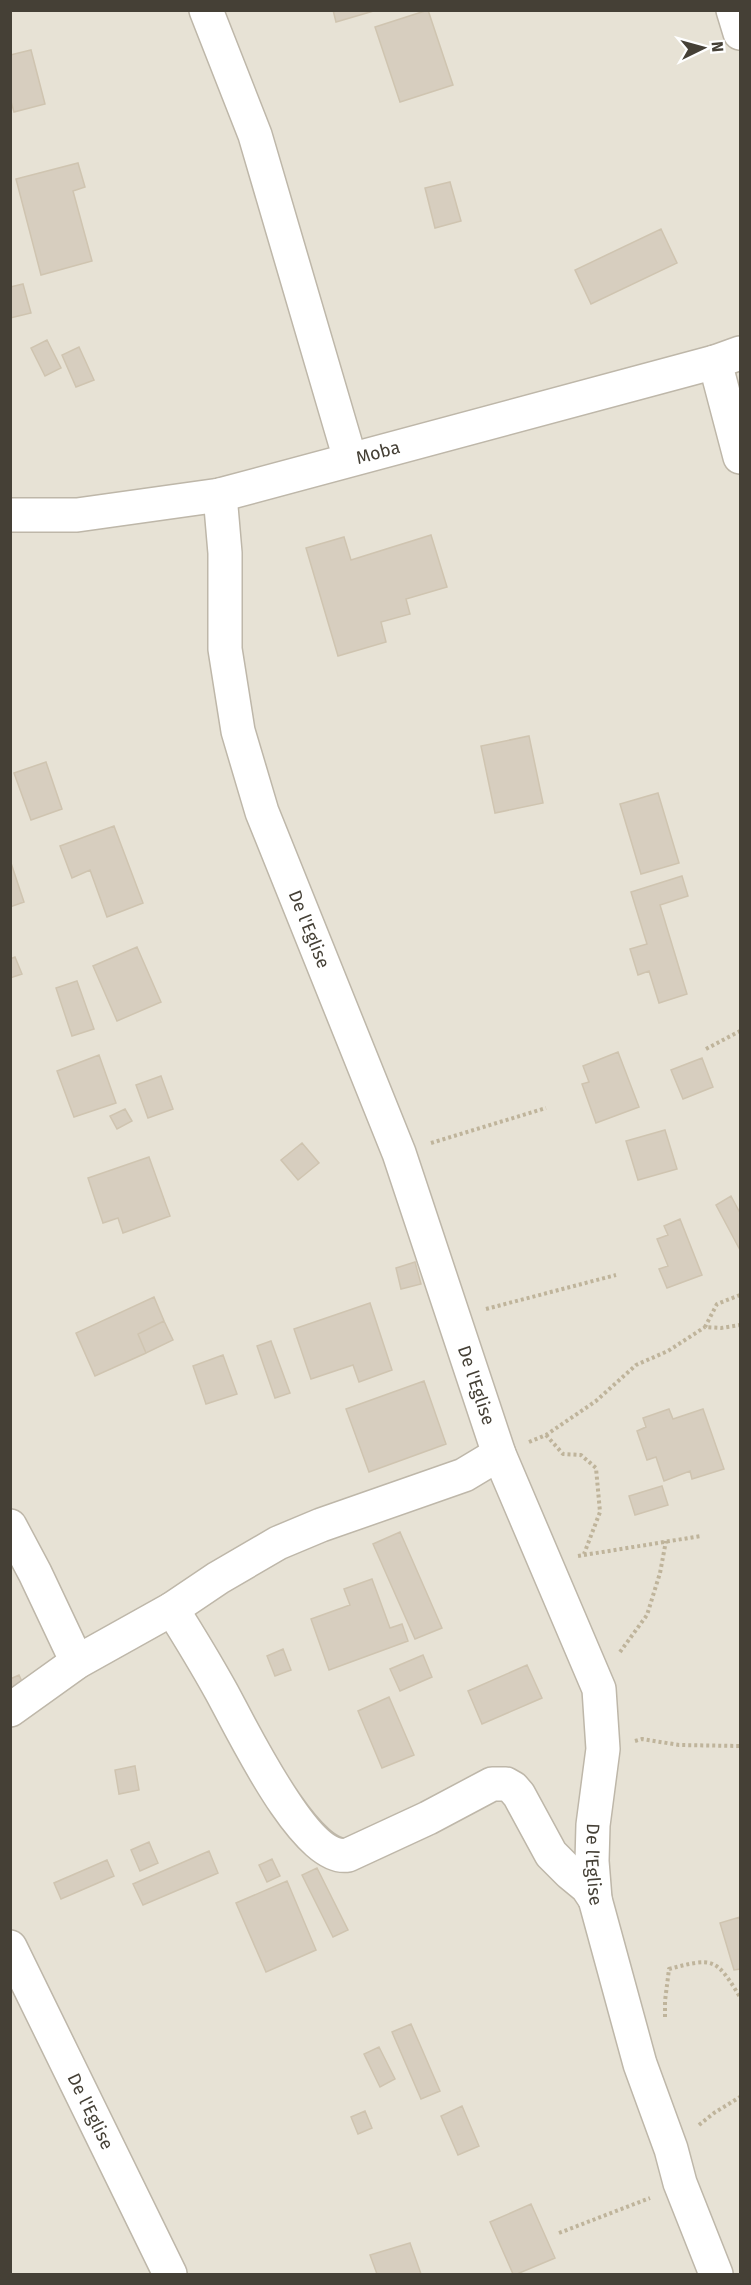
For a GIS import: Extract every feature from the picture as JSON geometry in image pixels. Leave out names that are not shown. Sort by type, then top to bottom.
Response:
[{"type":"street","points":[[206,10],[255,135],[350,459]]},
{"type":"street","points":[[733,10],[741,33]]},
{"type":"street","points":[[728,357],[741,457]]},
{"type":"street","name":"Moba","points":[[10,515],[53,517],[77,515],[220,495],[728,357]]},
{"type":"street","name":"De l'Eglise","points":[[220,495],[225,554],[225,648],[238,731],[262,812],[399,1153],[499,1454],[564,1609],[575,1629],[598,1689],[603,1749],[593,1825],[592,1861],[595,1899],[640,2064],[671,2149],[680,2182],[717,2274]]},
{"type":"street","points":[[10,1710],[77,1662],[172,1609],[218,1578],[278,1543],[321,1525],[464,1475],[499,1454]]},
{"type":"street","points":[[10,1527],[35,1573],[77,1662]]},
{"type":"street","points":[[172,1609],[284,1802],[324,1849],[335,1856],[348,1856],[492,1784],[506,1784],[519,1795],[551,1854],[587,1887],[595,1899]]},
{"type":"street","name":"De l'Eglise","points":[[10,1947],[170,2274]]},
{"type":"path","points":[[706,1049],[741,1031]]},
{"type":"path","points":[[399,1153],[546,1108]]},
{"type":"path","points":[[453,1319],[518,1299],[616,1275]]},
{"type":"path","points":[[499,1454],[546,1435],[596,1401],[636,1365],[668,1351],[705,1327],[717,1304],[741,1296]]},
{"type":"path","points":[[705,1327],[721,1328],[741,1325]]},
{"type":"path","points":[[546,1435],[563,1454],[581,1455],[596,1468],[600,1512],[584,1554]]},
{"type":"path","points":[[545,1564],[584,1554],[701,1536]]},
{"type":"path","points":[[598,1689],[621,1651],[647,1615],[660,1573],[666,1541]]},
{"type":"path","points":[[603,1749],[642,1739],[679,1745],[741,1746]]},
{"type":"path","points":[[665,2022],[669,1969],[701,1960],[723,1969],[741,1997]]},
{"type":"path","points":[[671,2149],[714,2113],[741,2097]]},
{"type":"path","points":[[559,2234],[645,2200],[680,2182]]},
{"type":"shaded area","points":[[11,11],[740,11],[740,2274],[11,2274]]},
{"type":"building","points":[[333,10],[377,10],[336,22]]},
{"type":"building","points":[[428,10],[453,85],[400,102],[375,27]]},
{"type":"building","points":[[31,50],[45,104],[14,112],[10,98],[10,55]]},
{"type":"building","points":[[78,163],[85,187],[73,191],[92,261],[41,275],[16,179]]},
{"type":"building","points":[[450,182],[461,221],[435,228],[425,188]]},
{"type":"building","points":[[661,229],[677,263],[591,304],[575,270]]},
{"type":"building","points":[[23,284],[31,313],[10,318],[10,287]]},
{"type":"building","points":[[47,340],[61,368],[45,376],[31,348]]},
{"type":"building","points":[[79,347],[94,380],[76,387],[62,355]]},
{"type":"building","points":[[431,535],[447,587],[406,599],[410,614],[381,622],[386,642],[338,656],[306,548],[344,537],[351,560]]},
{"type":"building","points":[[529,736],[543,803],[495,813],[481,746]]},
{"type":"building","points":[[46,762],[62,809],[31,820],[14,773]]},
{"type":"building","points":[[658,793],[679,863],[641,874],[620,804]]},
{"type":"building","points":[[114,826],[143,903],[107,917],[90,870],[72,878],[60,846]]},
{"type":"building","points":[[10,863],[24,902],[10,907]]},
{"type":"building","points":[[682,876],[688,896],[660,905],[687,994],[659,1003],[649,971],[638,975],[630,949],[647,944],[631,892]]},
{"type":"building","points":[[137,947],[161,1002],[117,1021],[93,966]]},
{"type":"building","points":[[15,957],[22,974],[10,978],[10,959]]},
{"type":"building","points":[[77,981],[94,1029],[72,1036],[56,988]]},
{"type":"building","points":[[618,1052],[639,1107],[596,1123],[582,1084],[589,1082],[583,1066]]},
{"type":"building","points":[[99,1055],[116,1103],[74,1117],[57,1071]]},
{"type":"building","points":[[702,1058],[713,1087],[683,1099],[671,1070]]},
{"type":"building","points":[[161,1076],[173,1109],[148,1118],[136,1085]]},
{"type":"building","points":[[125,1109],[132,1121],[117,1129],[110,1116]]},
{"type":"building","points":[[665,1130],[677,1169],[638,1180],[626,1141]]},
{"type":"building","points":[[302,1143],[319,1163],[298,1180],[281,1160]]},
{"type":"building","points":[[149,1157],[170,1216],[123,1233],[118,1218],[103,1223],[88,1178]]},
{"type":"building","points":[[731,1196],[740,1213],[740,1250],[716,1205]]},
{"type":"building","points":[[680,1219],[702,1275],[667,1288],[659,1269],[668,1266],[657,1239],[668,1235],[664,1226]]},
{"type":"building","points":[[415,1262],[421,1284],[401,1289],[396,1268]]},
{"type":"building","points":[[154,1297],[164,1321],[138,1334],[146,1353],[95,1376],[76,1333]]},
{"type":"building","points":[[370,1303],[392,1370],[359,1382],[353,1365],[311,1379],[294,1329]]},
{"type":"building","points":[[164,1321],[173,1340],[146,1353],[138,1334]]},
{"type":"building","points":[[271,1341],[290,1393],[275,1398],[257,1346]]},
{"type":"building","points":[[223,1355],[237,1394],[206,1404],[193,1366]]},
{"type":"building","points":[[424,1381],[446,1444],[369,1472],[346,1409]]},
{"type":"building","points":[[669,1409],[673,1419],[703,1409],[724,1469],[692,1479],[690,1471],[664,1481],[656,1457],[647,1460],[637,1431],[646,1427],[643,1418]]},
{"type":"building","points":[[662,1486],[668,1505],[635,1515],[629,1496]]},
{"type":"building","points":[[400,1532],[442,1628],[415,1639],[373,1544]]},
{"type":"building","points":[[372,1579],[390,1628],[402,1624],[408,1641],[329,1670],[311,1619],[350,1605],[344,1589]]},
{"type":"building","points":[[283,1649],[291,1670],[275,1676],[267,1656]]},
{"type":"building","points":[[423,1655],[432,1677],[400,1691],[390,1669]]},
{"type":"building","points":[[527,1665],[542,1698],[482,1724],[468,1691]]},
{"type":"building","points":[[19,1675],[27,1693],[10,1696],[10,1679]]},
{"type":"building","points":[[389,1697],[414,1755],[382,1768],[358,1711]]},
{"type":"building","points":[[135,1766],[139,1790],[119,1794],[115,1770]]},
{"type":"building","points":[[149,1842],[158,1863],[140,1871],[131,1850]]},
{"type":"building","points":[[209,1851],[218,1873],[143,1905],[133,1884]]},
{"type":"building","points":[[272,1859],[280,1876],[267,1882],[259,1865]]},
{"type":"building","points":[[107,1860],[114,1876],[61,1899],[54,1883]]},
{"type":"building","points":[[317,1868],[348,1930],[333,1937],[302,1875]]},
{"type":"building","points":[[287,1881],[316,1950],[266,1972],[236,1903]]},
{"type":"building","points":[[740,1917],[740,1969],[734,1970],[720,1923]]},
{"type":"building","points":[[411,2024],[440,2091],[421,2099],[392,2032]]},
{"type":"building","points":[[379,2047],[395,2079],[380,2087],[364,2054]]},
{"type":"building","points":[[462,2106],[479,2146],[458,2155],[441,2116]]},
{"type":"building","points":[[365,2111],[372,2128],[358,2134],[351,2117]]},
{"type":"building","points":[[531,2204],[555,2258],[513,2274],[490,2222]]},
{"type":"building","points":[[410,2243],[421,2274],[377,2274],[370,2255]]}]
